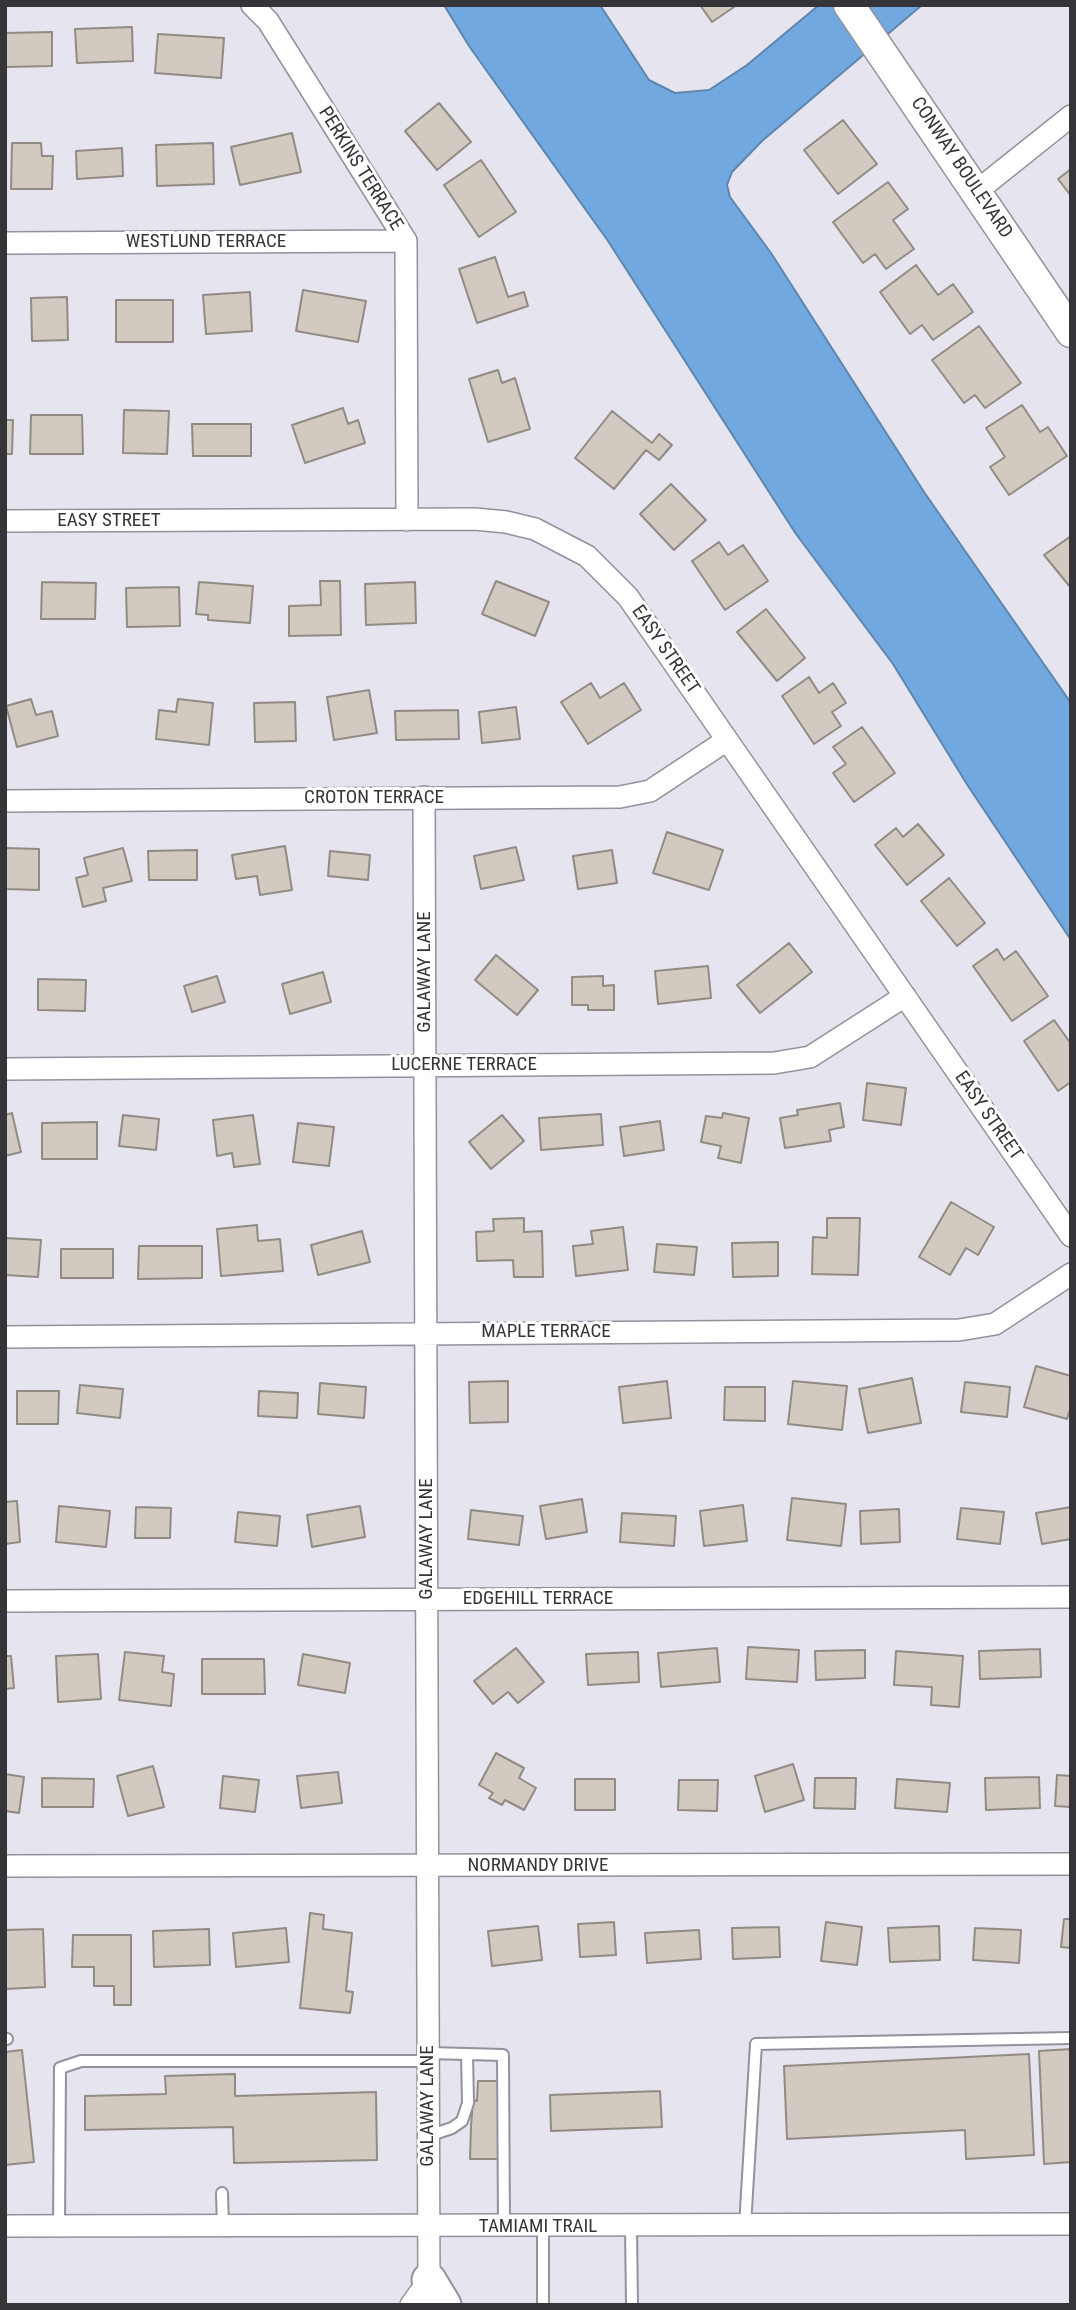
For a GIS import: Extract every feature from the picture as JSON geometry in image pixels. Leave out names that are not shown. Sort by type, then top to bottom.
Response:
[{"type":"street","name":"PERKINS TERRACE","points":[[252,5],[268,21],[406,241],[407,520]]},
{"type":"street","name":"CONWAY BOULEVARD","points":[[849,5],[1071,332]]},
{"type":"street","points":[[977,191],[1071,116]]},
{"type":"street","name":"WESTLUND TERRACE","points":[[5,243],[406,241]]},
{"type":"street","name":"EASY STREET","points":[[5,521],[506,522],[562,540],[587,556],[628,597],[1071,1236]]},
{"type":"street","name":"CROTON TERRACE","points":[[5,801],[620,797],[650,791],[727,740]]},
{"type":"street","name":"GALAWAY LANE","points":[[424,797],[428,2299]]},
{"type":"street","name":"LUCERNE TERRACE","points":[[5,1069],[774,1063],[810,1057],[905,996]]},
{"type":"street","name":"MAPLE TERRACE","points":[[5,1337],[958,1330],[995,1324],[1071,1274]]},
{"type":"street","name":"EDGEHILL TERRACE","points":[[5,1601],[1071,1597]]},
{"type":"street","name":"NORMANDY DRIVE","points":[[5,1866],[1071,1864]]},
{"type":"street","name":"TAMIAMI TRAIL","points":[[5,2226],[631,2227],[1071,2224]]},
{"type":"lane","points":[[745,2226],[756,2044],[1071,2038]]},
{"type":"lane","points":[[428,2136],[452,2128],[462,2121],[468,2103],[467,2054]]},
{"type":"lane","points":[[59,2227],[60,2068],[81,2061],[428,2057],[467,2054],[503,2054],[504,2227]]},
{"type":"lane","points":[[222,2193],[223,2227]]},
{"type":"lane","points":[[543,2227],[543,2305]]},
{"type":"lane","points":[[631,2227],[632,2305]]},
{"type":"water","points":[[444,5],[600,5],[649,80],[675,93],[709,90],[747,65],[819,5],[922,5],[762,141],[732,172],[727,185],[730,197],[771,253],[924,492],[1071,703],[1071,940],[968,786],[893,664],[796,534],[608,241],[469,46]]},
{"type":"building","points":[[700,5],[737,5],[712,22]]},
{"type":"building","points":[[132,27],[133,61],[77,63],[75,29]]},
{"type":"building","points":[[52,32],[52,66],[5,67],[5,33]]},
{"type":"building","points":[[158,34],[224,38],[221,78],[155,73]]},
{"type":"building","points":[[439,103],[471,142],[437,170],[405,131]]},
{"type":"building","points":[[843,120],[877,164],[838,194],[804,150]]},
{"type":"building","points":[[292,133],[301,172],[240,185],[231,147]]},
{"type":"building","points":[[12,143],[41,143],[42,156],[53,156],[52,189],[11,189]]},
{"type":"building","points":[[213,143],[214,184],[157,186],[156,145]]},
{"type":"building","points":[[122,148],[123,176],[77,179],[76,151]]},
{"type":"building","points":[[481,160],[516,212],[479,237],[444,185]]},
{"type":"building","points":[[1071,169],[1071,196],[1058,179]]},
{"type":"building","points":[[888,182],[908,209],[893,220],[914,249],[886,269],[875,254],[863,263],[833,222]]},
{"type":"building","points":[[495,257],[508,297],[524,292],[528,306],[477,323],[459,269]]},
{"type":"building","points":[[916,265],[938,295],[953,284],[973,312],[933,340],[922,325],[910,334],[880,292]]},
{"type":"building","points":[[303,290],[366,301],[358,342],[296,331]]},
{"type":"building","points":[[250,292],[252,331],[206,334],[203,295]]},
{"type":"building","points":[[67,297],[68,340],[32,341],[31,298]]},
{"type":"building","points":[[116,300],[173,300],[173,342],[116,342]]},
{"type":"building","points":[[979,326],[1021,383],[985,408],[975,395],[964,403],[932,360]]},
{"type":"building","points":[[498,370],[502,383],[515,378],[530,429],[488,442],[469,379]]},
{"type":"building","points":[[1022,405],[1040,432],[1048,427],[1067,456],[1009,495],[990,467],[1005,457],[986,428]]},
{"type":"building","points":[[343,408],[348,424],[358,420],[365,443],[305,463],[292,425]]},
{"type":"building","points":[[124,410],[169,411],[167,454],[123,453]]},
{"type":"building","points":[[612,411],[652,443],[659,434],[672,445],[659,460],[646,450],[614,489],[575,458]]},
{"type":"building","points":[[31,415],[82,415],[83,454],[30,454]]},
{"type":"building","points":[[5,420],[13,420],[12,454],[5,454]]},
{"type":"building","points":[[192,424],[251,424],[251,456],[193,456]]},
{"type":"building","points":[[671,484],[706,520],[674,550],[640,514]]},
{"type":"building","points":[[1071,536],[1071,588],[1044,555]]},
{"type":"building","points":[[719,542],[728,555],[743,545],[768,581],[725,610],[692,561]]},
{"type":"building","points":[[320,581],[340,581],[341,635],[289,636],[289,606],[321,605]]},
{"type":"building","points":[[496,581],[549,602],[535,636],[482,614]]},
{"type":"building","points":[[42,582],[96,583],[95,619],[41,619]]},
{"type":"building","points":[[199,582],[253,586],[250,623],[208,620],[208,615],[196,614]]},
{"type":"building","points":[[415,582],[416,623],[366,625],[365,584]]},
{"type":"building","points":[[179,587],[180,626],[127,627],[126,588]]},
{"type":"building","points":[[766,609],[805,658],[777,681],[737,632]]},
{"type":"building","points":[[809,677],[819,693],[833,683],[846,703],[832,712],[841,726],[814,744],[782,696]]},
{"type":"building","points":[[591,683],[600,698],[624,683],[641,710],[588,744],[561,702]]},
{"type":"building","points":[[369,690],[377,733],[334,740],[327,697]]},
{"type":"building","points":[[31,699],[36,715],[52,711],[58,736],[17,747],[6,706]]},
{"type":"building","points":[[178,699],[213,703],[209,745],[156,739],[159,710],[176,712]]},
{"type":"building","points":[[295,702],[296,741],[255,742],[254,703]]},
{"type":"building","points":[[516,707],[520,739],[482,743],[479,712]]},
{"type":"building","points":[[458,710],[459,739],[396,740],[395,711]]},
{"type":"building","points":[[862,727],[895,773],[854,802],[833,773],[846,764],[833,747]]},
{"type":"building","points":[[918,824],[944,855],[907,885],[875,845],[896,828],[903,837]]},
{"type":"building","points":[[667,832],[723,850],[709,890],[653,873]]},
{"type":"building","points":[[285,846],[292,890],[260,895],[257,876],[236,879],[232,855]]},
{"type":"building","points":[[516,847],[524,880],[481,889],[474,856]]},
{"type":"building","points":[[5,848],[39,849],[39,890],[5,889]]},
{"type":"building","points":[[123,848],[132,881],[103,888],[106,901],[83,907],[76,878],[88,875],[84,858]]},
{"type":"building","points":[[197,850],[197,880],[149,880],[148,851]]},
{"type":"building","points":[[612,850],[617,883],[578,889],[573,856]]},
{"type":"building","points":[[330,851],[370,855],[368,880],[328,876]]},
{"type":"building","points":[[949,878],[985,923],[957,946],[921,901]]},
{"type":"building","points":[[789,943],[812,972],[760,1013],[737,985]]},
{"type":"building","points":[[997,949],[1004,960],[1016,951],[1048,996],[1012,1021],[973,966]]},
{"type":"building","points":[[496,955],[538,990],[517,1015],[475,980]]},
{"type":"building","points":[[708,966],[711,998],[658,1004],[655,971]]},
{"type":"building","points":[[323,972],[331,1002],[290,1014],[282,984]]},
{"type":"building","points":[[217,976],[225,1002],[192,1012],[184,986]]},
{"type":"building","points":[[603,976],[603,986],[614,985],[614,1010],[588,1010],[588,1005],[572,1005],[572,977]]},
{"type":"building","points":[[38,979],[86,980],[85,1011],[38,1010]]},
{"type":"building","points":[[1054,1020],[1071,1044],[1071,1082],[1058,1091],[1024,1041]]},
{"type":"building","points":[[867,1083],[906,1088],[901,1125],[863,1120]]},
{"type":"building","points":[[840,1103],[844,1127],[829,1130],[831,1141],[785,1148],[780,1118],[798,1115],[797,1110]]},
{"type":"building","points":[[12,1113],[21,1152],[5,1156],[5,1115]]},
{"type":"building","points":[[723,1113],[749,1118],[741,1163],[718,1158],[721,1146],[701,1142],[706,1116],[722,1118]]},
{"type":"building","points":[[601,1114],[603,1145],[541,1150],[539,1118]]},
{"type":"building","points":[[123,1115],[159,1119],[156,1150],[119,1146]]},
{"type":"building","points":[[253,1115],[260,1164],[234,1167],[232,1153],[217,1156],[213,1120]]},
{"type":"building","points":[[502,1115],[524,1141],[491,1169],[469,1142]]},
{"type":"building","points":[[660,1121],[664,1150],[624,1156],[620,1127]]},
{"type":"building","points":[[97,1122],[97,1159],[42,1159],[42,1123]]},
{"type":"building","points":[[298,1123],[334,1127],[329,1166],[293,1162]]},
{"type":"building","points":[[951,1202],[994,1227],[978,1255],[966,1248],[950,1275],[919,1257]]},
{"type":"building","points":[[524,1218],[524,1232],[542,1231],[543,1277],[514,1277],[513,1260],[477,1261],[476,1232],[494,1231],[493,1219]]},
{"type":"building","points":[[827,1218],[860,1218],[858,1275],[812,1274],[813,1237],[827,1238]]},
{"type":"building","points":[[257,1225],[258,1241],[280,1239],[283,1271],[221,1276],[217,1229]]},
{"type":"building","points":[[623,1227],[628,1270],[576,1276],[573,1246],[593,1244],[591,1231]]},
{"type":"building","points":[[362,1231],[370,1262],[318,1275],[311,1245]]},
{"type":"building","points":[[5,1238],[41,1240],[38,1277],[5,1275]]},
{"type":"building","points":[[778,1242],[778,1276],[733,1277],[732,1243]]},
{"type":"building","points":[[657,1244],[697,1247],[694,1275],[654,1272]]},
{"type":"building","points":[[139,1246],[202,1246],[202,1278],[138,1279]]},
{"type":"building","points":[[61,1249],[113,1249],[113,1278],[61,1278]]},
{"type":"building","points":[[1036,1366],[1071,1376],[1071,1407],[1067,1419],[1024,1407]]},
{"type":"building","points":[[912,1378],[921,1423],[868,1433],[859,1389]]},
{"type":"building","points":[[508,1381],[508,1422],[470,1423],[469,1382]]},
{"type":"building","points":[[667,1381],[671,1418],[623,1423],[619,1387]]},
{"type":"building","points":[[793,1381],[847,1386],[842,1430],[788,1424]]},
{"type":"building","points":[[965,1382],[1010,1387],[1007,1417],[961,1412]]},
{"type":"building","points":[[320,1383],[366,1387],[364,1418],[318,1414]]},
{"type":"building","points":[[80,1385],[123,1389],[120,1418],[77,1413]]},
{"type":"building","points":[[725,1387],[765,1387],[765,1421],[724,1420]]},
{"type":"building","points":[[17,1391],[59,1391],[58,1424],[17,1424]]},
{"type":"building","points":[[259,1391],[298,1393],[297,1418],[258,1416]]},
{"type":"building","points":[[792,1498],[846,1504],[841,1546],[787,1540]]},
{"type":"building","points":[[582,1499],[587,1532],[546,1539],[540,1506]]},
{"type":"building","points":[[17,1501],[20,1542],[5,1544],[5,1502]]},
{"type":"building","points":[[743,1505],[747,1541],[704,1546],[700,1511]]},
{"type":"building","points":[[59,1506],[110,1511],[106,1547],[56,1542]]},
{"type":"building","points":[[360,1506],[365,1537],[312,1547],[307,1515]]},
{"type":"building","points":[[136,1507],[171,1508],[170,1538],[135,1538]]},
{"type":"building","points":[[1071,1507],[1071,1539],[1042,1544],[1036,1513]]},
{"type":"building","points":[[961,1508],[1004,1512],[1000,1544],[957,1539]]},
{"type":"building","points":[[899,1509],[900,1542],[861,1544],[860,1511]]},
{"type":"building","points":[[471,1510],[523,1516],[519,1545],[468,1539]]},
{"type":"building","points":[[238,1512],[280,1516],[277,1546],[235,1542]]},
{"type":"building","points":[[622,1513],[676,1516],[674,1546],[620,1542]]},
{"type":"building","points":[[748,1647],[799,1650],[797,1682],[746,1679]]},
{"type":"building","points":[[516,1648],[544,1682],[518,1703],[508,1692],[493,1704],[474,1681]]},
{"type":"building","points":[[717,1648],[720,1682],[661,1687],[658,1653]]},
{"type":"building","points":[[1040,1649],[1041,1677],[980,1679],[979,1651]]},
{"type":"building","points":[[865,1650],[865,1678],[816,1680],[815,1651]]},
{"type":"building","points":[[896,1651],[963,1656],[959,1707],[931,1705],[932,1687],[894,1685]]},
{"type":"building","points":[[125,1652],[164,1656],[162,1672],[174,1674],[171,1706],[119,1700]]},
{"type":"building","points":[[638,1652],[639,1682],[588,1685],[586,1654]]},
{"type":"building","points":[[98,1654],[101,1699],[58,1702],[56,1656]]},
{"type":"building","points":[[303,1654],[350,1663],[345,1693],[298,1685]]},
{"type":"building","points":[[5,1656],[11,1656],[14,1688],[5,1689]]},
{"type":"building","points":[[202,1659],[264,1659],[265,1694],[202,1694]]},
{"type":"building","points":[[496,1753],[524,1768],[519,1778],[536,1788],[524,1810],[505,1800],[502,1805],[489,1798],[493,1793],[479,1785]]},
{"type":"building","points":[[793,1764],[804,1800],[765,1812],[755,1776]]},
{"type":"building","points":[[153,1766],[164,1807],[128,1816],[117,1776]]},
{"type":"building","points":[[338,1772],[342,1803],[301,1808],[297,1776]]},
{"type":"building","points":[[5,1774],[24,1777],[19,1813],[5,1811]]},
{"type":"building","points":[[1057,1775],[1071,1776],[1071,1807],[1055,1806]]},
{"type":"building","points":[[223,1776],[259,1780],[255,1812],[220,1808]]},
{"type":"building","points":[[1039,1777],[1040,1808],[986,1810],[985,1778]]},
{"type":"building","points":[[42,1778],[94,1779],[93,1807],[42,1807]]},
{"type":"building","points":[[815,1778],[856,1778],[855,1809],[814,1808]]},
{"type":"building","points":[[575,1779],[615,1779],[615,1810],[575,1810]]},
{"type":"building","points":[[897,1779],[950,1783],[947,1812],[895,1808]]},
{"type":"building","points":[[679,1780],[718,1780],[717,1811],[678,1810]]},
{"type":"building","points":[[310,1913],[324,1915],[323,1929],[352,1933],[346,1991],[353,1992],[350,2013],[300,2008]]},
{"type":"building","points":[[1064,1919],[1071,1919],[1071,1948],[1061,1947]]},
{"type":"building","points":[[614,1922],[616,1955],[580,1957],[578,1924]]},
{"type":"building","points":[[826,1922],[862,1927],[857,1965],[821,1961]]},
{"type":"building","points":[[538,1926],[542,1960],[492,1966],[488,1931]]},
{"type":"building","points":[[939,1926],[940,1960],[890,1962],[888,1928]]},
{"type":"building","points":[[779,1927],[780,1957],[733,1959],[732,1928]]},
{"type":"building","points":[[286,1928],[289,1962],[236,1967],[233,1933]]},
{"type":"building","points":[[975,1928],[1021,1930],[1019,1963],[973,1960]]},
{"type":"building","points":[[43,1929],[45,1987],[5,1989],[5,1930]]},
{"type":"building","points":[[209,1929],[210,1965],[154,1967],[153,1931]]},
{"type":"building","points":[[699,1930],[701,1959],[647,1963],[645,1933]]},
{"type":"building","points":[[73,1935],[131,1935],[131,2005],[114,2005],[114,1986],[94,1986],[94,1967],[72,1967]]},
{"type":"building","points":[[1071,2049],[1071,2162],[1044,2164],[1039,2051]]},
{"type":"building","points":[[22,2050],[34,2162],[5,2165],[5,2052]]},
{"type":"building","points":[[1029,2054],[1034,2155],[966,2159],[965,2130],[787,2139],[784,2066]]},
{"type":"building","points":[[235,2074],[235,2096],[376,2092],[377,2160],[234,2163],[233,2127],[85,2130],[85,2096],[166,2094],[165,2076]]},
{"type":"building","points":[[478,2081],[499,2081],[502,2159],[470,2159],[473,2100],[477,2101]]},
{"type":"building","points":[[660,2091],[662,2127],[551,2131],[550,2095]]}]
